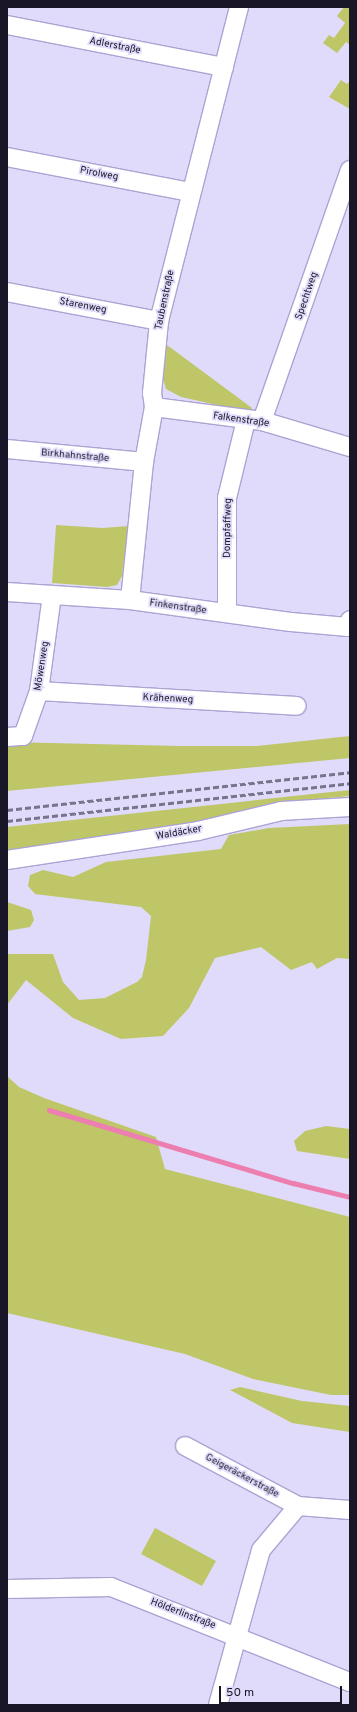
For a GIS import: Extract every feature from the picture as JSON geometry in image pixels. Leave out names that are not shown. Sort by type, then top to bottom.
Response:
[{"type":"street","name":"Taubenstraße","points":[[130,600],[144,462],[154,407],[152,393],[159,321],[190,192],[240,7]]},
{"type":"street","name":"Adlerstraße","points":[[7,25],[224,67]]},
{"type":"street","name":"Pirolweg","points":[[7,157],[190,192]]},
{"type":"street","name":"Spechtweg","points":[[254,421],[350,170]]},
{"type":"street","name":"Starenweg","points":[[7,292],[159,321]]},
{"type":"street","name":"Falkenstraße","points":[[154,407],[254,421],[350,447]]},
{"type":"street","name":"Dompfaffweg","points":[[227,613],[227,498],[254,421]]},
{"type":"street","name":"Birkhahnstraße","points":[[7,449],[144,462]]},
{"type":"street","name":"Finkenstraße","points":[[7,592],[130,600],[227,613],[349,623]]},
{"type":"street","name":"Möwenweg","points":[[15,736],[39,691],[52,595]]},
{"type":"street","name":"Krähenweg","points":[[39,691],[297,706]]},
{"type":"street","name":"Waldäcker","points":[[7,860],[198,830],[281,811],[350,807]]},
{"type":"street","name":"Geigeräckerstraße","points":[[185,1446],[298,1506],[350,1510]]},
{"type":"street","points":[[218,1705],[261,1550],[298,1506]]},
{"type":"street","name":"Hölderlinstraße","points":[[7,1589],[111,1587],[237,1635],[350,1682]]},
{"type":"green space","points":[[344,7],[350,7],[350,45],[346,42],[337,53],[323,43],[329,35],[334,38],[345,23],[337,16]]},
{"type":"green space","points":[[341,80],[347,84],[350,81],[350,109],[329,97]]},
{"type":"green space","points":[[167,345],[252,408],[249,412],[181,397],[166,389],[163,379],[164,348]]},
{"type":"green space","points":[[56,525],[103,528],[128,526],[122,576],[117,585],[107,587],[52,583]]},
{"type":"green space","points":[[350,736],[350,758],[7,791],[7,742],[180,746],[257,746]]},
{"type":"green space","points":[[350,790],[350,796],[284,802],[200,822],[7,852],[7,827]]},
{"type":"green space","points":[[350,824],[350,959],[337,958],[317,969],[312,962],[291,970],[261,947],[215,958],[189,1008],[163,1036],[121,1039],[73,1018],[26,980],[7,1005],[7,954],[53,954],[63,982],[79,1000],[105,998],[137,982],[142,977],[146,960],[151,916],[141,907],[35,894],[28,886],[30,875],[43,870],[73,877],[106,862],[221,849],[229,835],[269,828]]},
{"type":"green space","points":[[7,902],[31,910],[34,920],[30,927],[7,931]]},
{"type":"green space","points":[[7,1076],[19,1087],[44,1098],[156,1137],[165,1169],[350,1217],[350,1395],[331,1395],[253,1379],[185,1354],[7,1313]]},
{"type":"green space","points":[[326,1126],[350,1129],[350,1159],[297,1151],[294,1141],[305,1131]]},
{"type":"green space","points":[[240,1387],[302,1401],[350,1406],[350,1432],[292,1423],[230,1390]]},
{"type":"green space","points":[[155,1528],[216,1561],[202,1586],[141,1554]]},
{"type":"waterway","points":[[49,1110],[293,1183],[350,1197]]},
{"type":"railway","points":[[7,810],[350,772]]},
{"type":"railway","points":[[7,821],[350,783]]}]
